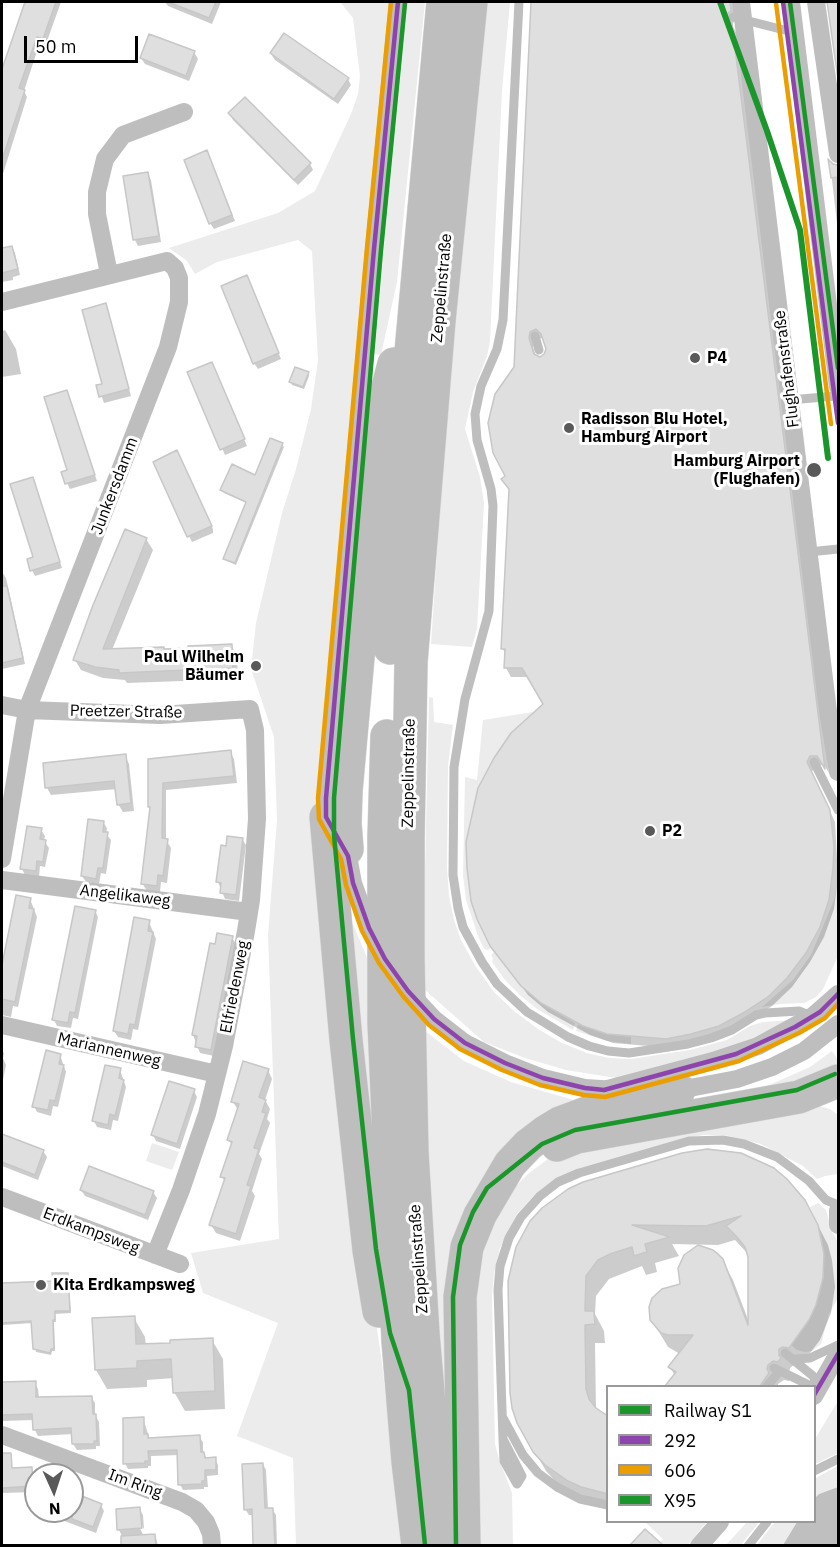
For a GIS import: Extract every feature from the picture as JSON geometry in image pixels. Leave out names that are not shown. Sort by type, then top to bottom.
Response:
[{"type":"highway","name":"Zeppelinstraße","points":[[418,1545],[398,1330],[384,1024],[384,837],[400,472],[443,2]]},
{"type":"highway","name":"Zeppelinstraße","points":[[443,1545],[424,1345],[412,1152],[408,958],[411,662],[439,321],[471,2]]},
{"type":"highway","points":[[348,856],[345,823],[346,791],[377,446],[382,410],[392,368],[413,318]]},
{"type":"highway","points":[[326,817],[346,1040],[369,1250],[383,1335],[402,1391]]},
{"type":"highway","points":[[493,1193],[546,1150],[577,1137],[799,1097],[838,1081]]},
{"type":"highway","points":[[464,1545],[461,1278],[467,1247],[483,1209],[510,1164],[528,1145],[560,1123],[595,1110],[679,1090]]},
{"type":"highway","points":[[799,1097],[832,1100],[838,1105]]},
{"type":"street","points":[[399,2],[375,237],[331,729],[326,817],[348,856],[353,883],[369,928],[385,958],[408,991],[434,1019],[465,1043],[505,1064],[543,1078],[604,1090],[679,1090],[737,1078],[779,1063],[811,1047],[838,1024]]},
{"type":"street","points":[[791,2],[837,391]]},
{"type":"street","points":[[816,2],[838,154]]},
{"type":"street","name":"Flughafenstraße","points":[[737,9],[790,400],[828,711],[838,772]]},
{"type":"street","points":[[2,302],[109,274],[97,214],[97,192],[105,159],[123,135],[184,112]]},
{"type":"street","name":"Junkersdamm","points":[[2,858],[27,710],[168,347],[179,302],[179,278],[175,268],[167,261],[109,274]]},
{"type":"street","name":"Preetzer Straße","points":[[2,705],[27,710],[160,715],[250,709]]},
{"type":"street","name":"Elfriedenweg","points":[[155,1255],[195,1154],[218,1074],[236,992],[249,912],[257,819],[255,730],[250,709]]},
{"type":"street","name":"Angelikaweg","points":[[2,880],[249,912]]},
{"type":"street","points":[[604,1090],[736,1054],[776,1038],[813,1016],[838,994]]},
{"type":"street","points":[[813,1016],[838,1035]]},
{"type":"street","name":"Mariannenweg","points":[[2,1025],[218,1074]]},
{"type":"street","name":"Erdkampsweg","points":[[2,1197],[180,1264]]},
{"type":"street","points":[[838,1211],[838,1225]]},
{"type":"street","points":[[816,1387],[838,1354]]},
{"type":"street","name":"Im Ring","points":[[2,1435],[182,1502],[196,1510],[206,1522],[211,1534],[212,1545]]},
{"type":"street","points":[[699,1545],[718,1523]]},
{"type":"lane","points":[[519,2],[503,320],[497,349],[482,386],[475,414],[477,440],[491,489],[493,506],[490,594],[486,623],[465,699],[454,767],[453,875],[463,927],[497,984],[512,1000],[568,1037],[608,1051],[629,1053],[688,1044],[732,1030],[756,1015],[765,1013],[799,1011],[813,1016]]},
{"type":"lane","points":[[737,9],[796,33]]},
{"type":"lane","points":[[535,336],[539,351]]},
{"type":"lane","points":[[790,400],[837,391]]},
{"type":"lane","points":[[809,552],[838,549]]},
{"type":"lane","points":[[814,762],[838,810]]},
{"type":"lane","points":[[517,1484],[504,1461],[498,1290],[500,1266],[509,1238],[521,1217],[540,1196],[558,1182],[579,1173],[689,1141],[723,1140],[744,1144],[777,1158],[809,1181],[826,1200],[838,1205]]},
{"type":"lane","points":[[795,1359],[810,1358],[838,1345]]},
{"type":"lane","points":[[785,1353],[813,1376],[814,1385]]},
{"type":"lane","points":[[776,1370],[804,1385]]},
{"type":"lane","points":[[768,1385],[776,1370]]},
{"type":"lane","points":[[776,1370],[791,1385]]},
{"type":"lane","points":[[502,1416],[523,1455],[537,1473],[580,1499],[606,1505]]},
{"type":"lane","points":[[816,1470],[838,1459]]},
{"type":"lane","points":[[748,1545],[765,1523]]},
{"type":"shaded area","points":[[340,2],[390,2],[331,668],[376,1321],[401,1545],[296,1545],[293,1458],[237,1436],[278,1323],[203,1293],[191,1253],[279,1239],[268,935],[277,820],[274,737],[251,669],[256,623],[282,513],[311,409],[318,360],[312,251],[298,240],[217,262],[195,274],[187,261],[169,248],[278,213],[315,191],[358,94],[360,76],[353,18]]},
{"type":"shaded area","points":[[407,2],[425,2],[397,282],[381,355],[373,354]]},
{"type":"shaded area","points":[[481,2],[510,2],[502,91],[490,341],[487,356],[473,392],[465,429],[480,477],[484,503],[477,629],[472,647],[431,644],[446,418]]},
{"type":"shaded area","points":[[429,697],[433,698],[434,722],[453,725],[448,766],[447,869],[454,920],[461,940],[476,967],[494,992],[514,1011],[560,1042],[587,1053],[609,1058],[631,1059],[690,1050],[727,1040],[750,1026],[763,1022],[793,1020],[754,1041],[616,1078],[566,1070],[525,1058],[484,1042],[425,990],[424,914]]},
{"type":"shaded area","points":[[533,712],[511,733],[494,758],[478,788],[470,820],[466,842],[471,900],[491,948],[488,950],[484,949],[478,936],[466,900],[463,875],[465,777],[477,780],[483,720]]},
{"type":"shaded area","points":[[838,880],[838,956],[823,989],[816,997],[804,1003],[762,1007],[793,980],[811,955],[834,900]]},
{"type":"shaded area","points":[[347,897],[351,906],[350,917],[368,960],[379,1248]]},
{"type":"shaded area","points":[[494,952],[521,986],[541,1003],[575,1023],[573,1030],[537,1009],[521,996],[492,962],[491,955]]},
{"type":"shaded area","points":[[578,1024],[607,1034],[631,1037],[631,1044],[607,1041],[576,1031]]},
{"type":"shaded area","points":[[424,1030],[464,1061],[511,1082],[581,1102],[469,1202],[455,1521],[433,1339]]},
{"type":"shaded area","points":[[832,1051],[838,1060],[838,1073],[760,1089],[810,1067]]},
{"type":"shaded area","points":[[819,1106],[830,1109],[838,1115],[838,1174],[817,1179],[803,1166],[761,1144],[724,1135],[704,1135],[685,1138],[580,1168],[547,1185],[517,1214],[500,1248],[494,1273],[492,1296],[495,1444],[512,1493],[513,1545],[473,1546],[475,1289],[481,1246],[512,1190],[548,1159],[569,1150]]},
{"type":"shaded area","points":[[152,1143],[179,1152],[172,1170],[146,1161]]},
{"type":"shaded area","points":[[818,1203],[826,1210],[832,1232],[838,1242],[838,1298],[829,1314],[821,1344],[812,1351],[805,1352],[791,1345],[809,1320],[820,1293],[824,1267],[822,1240],[810,1207]]},
{"type":"shaded area","points":[[838,1401],[838,1453],[816,1464],[816,1437]]},
{"type":"shaded area","points":[[838,1466],[838,1487],[816,1497],[816,1478]]},
{"type":"shaded area","points":[[838,1487],[838,1545],[783,1545],[796,1523],[816,1523],[816,1497]]},
{"type":"shaded area","points":[[646,1523],[706,1523],[687,1546],[657,1545],[663,1539]]},
{"type":"shaded area","points":[[746,1523],[758,1523],[741,1545],[726,1545]]},
{"type":"shaded area","points":[[774,1523],[796,1523],[783,1545],[756,1546]]},
{"type":"building","points":[[25,2],[56,2],[43,39],[37,37],[19,88],[25,90],[4,154],[2,154],[2,69]]},
{"type":"building","points":[[168,2],[216,2],[209,18]]},
{"type":"building","points":[[531,2],[730,2],[731,11],[726,18],[732,24],[825,769],[817,756],[810,756],[807,762],[830,810],[834,847],[829,900],[820,927],[806,953],[787,978],[768,997],[719,1026],[666,1039],[607,1034],[583,1026],[541,1003],[521,986],[490,946],[471,901],[466,842],[478,788],[511,733],[543,704],[522,668],[504,668],[505,649],[501,649],[509,489],[501,479],[505,476],[493,453],[488,423],[495,394],[514,367]],"holes":[[[536,329],[541,334],[546,349],[540,357],[534,354],[529,338],[530,332]]]},
{"type":"building","points":[[827,2],[838,2],[838,79]]},
{"type":"building","points":[[284,33],[349,78],[334,99],[270,53]]},
{"type":"building","points":[[149,34],[195,51],[186,76],[140,58]]},
{"type":"building","points":[[245,97],[311,163],[294,180],[228,113]]},
{"type":"building","points":[[207,150],[232,215],[209,224],[184,160]]},
{"type":"building","points":[[828,159],[838,165],[838,177],[831,178]]},
{"type":"building","points":[[148,172],[159,236],[133,240],[123,176]]},
{"type":"building","points":[[12,246],[18,269],[2,273],[2,248]]},
{"type":"building","points":[[247,275],[279,353],[253,364],[221,286]]},
{"type":"building","points":[[106,303],[129,389],[99,397],[96,385],[102,384],[82,310]]},
{"type":"building","points":[[212,362],[245,439],[220,450],[187,372]]},
{"type":"building","points":[[295,367],[309,372],[303,387],[289,382]]},
{"type":"building","points":[[67,390],[95,475],[65,484],[61,472],[67,470],[44,397]]},
{"type":"building","points":[[270,438],[283,443],[235,563],[223,559],[246,502],[220,490],[232,464],[255,475]]},
{"type":"building","points":[[177,450],[212,526],[187,537],[153,462]]},
{"type":"building","points":[[33,477],[60,562],[30,571],[27,559],[33,557],[10,484]]},
{"type":"building","points":[[125,529],[147,538],[103,649],[164,647],[164,649],[232,644],[233,668],[119,673],[119,670],[95,667],[73,660]]},
{"type":"building","points":[[2,586],[7,586],[23,658],[2,663]]},
{"type":"building","points":[[231,750],[234,776],[163,783],[162,838],[168,839],[163,876],[158,875],[157,886],[141,884],[150,807],[148,807],[148,759]]},
{"type":"building","points":[[126,754],[131,803],[117,805],[114,781],[45,788],[43,763]]},
{"type":"building","points":[[88,819],[104,821],[103,832],[108,832],[103,868],[98,868],[96,879],[81,876]]},
{"type":"building","points":[[27,826],[42,828],[40,839],[46,840],[43,862],[37,861],[36,871],[20,869]]},
{"type":"building","points":[[227,836],[243,838],[236,895],[220,893],[221,883],[216,882],[221,845],[226,846]]},
{"type":"building","points":[[16,895],[31,898],[29,908],[34,909],[15,1002],[2,999],[2,965]]},
{"type":"building","points":[[75,906],[96,910],[75,1013],[70,1012],[68,1023],[52,1020]]},
{"type":"building","points":[[134,917],[150,920],[148,931],[153,932],[135,1025],[130,1024],[128,1034],[113,1031]]},
{"type":"building","points":[[217,933],[233,936],[211,1050],[195,1047],[197,1036],[192,1035],[210,943],[215,944]]},
{"type":"building","points":[[46,1050],[61,1054],[59,1064],[64,1065],[55,1101],[50,1100],[48,1110],[32,1107]]},
{"type":"building","points":[[243,1061],[269,1069],[259,1097],[266,1100],[262,1112],[266,1113],[254,1148],[259,1149],[247,1185],[251,1186],[236,1234],[209,1225],[225,1178],[220,1177],[232,1142],[227,1140],[239,1104],[231,1102]]},
{"type":"building","points":[[105,1065],[121,1068],[119,1078],[124,1080],[115,1116],[110,1114],[108,1125],[92,1121]]},
{"type":"building","points":[[169,1081],[195,1089],[177,1144],[151,1135]]},
{"type":"building","points":[[2,1134],[44,1150],[35,1175],[2,1162]]},
{"type":"building","points":[[707,1149],[741,1153],[774,1168],[787,1179],[805,1200],[818,1225],[824,1254],[823,1278],[816,1305],[809,1320],[789,1348],[779,1349],[781,1358],[778,1362],[773,1361],[768,1365],[769,1373],[761,1385],[666,1385],[676,1372],[668,1367],[693,1335],[661,1333],[650,1320],[649,1307],[652,1298],[662,1289],[680,1284],[678,1268],[684,1255],[698,1245],[713,1250],[723,1259],[748,1325],[748,1257],[745,1247],[726,1226],[741,1216],[706,1226],[632,1225],[670,1237],[645,1244],[647,1252],[634,1256],[632,1247],[610,1254],[598,1260],[586,1276],[585,1311],[594,1311],[595,1324],[585,1325],[586,1389],[589,1399],[596,1408],[606,1415],[606,1493],[581,1487],[545,1465],[533,1452],[517,1423],[512,1408],[508,1281],[516,1247],[530,1221],[542,1208],[568,1189],[583,1182],[682,1153]]},
{"type":"building","points":[[89,1166],[154,1191],[145,1215],[80,1190]]},
{"type":"building","points":[[52,1273],[68,1273],[70,1311],[55,1311],[54,1349],[51,1349],[50,1353],[33,1349],[31,1321],[2,1323],[2,1283],[53,1281]]},
{"type":"building","points":[[135,1316],[136,1344],[213,1338],[215,1391],[173,1393],[171,1359],[137,1361],[137,1368],[95,1370],[92,1318]]},
{"type":"building","points":[[36,1381],[36,1397],[92,1396],[93,1414],[96,1414],[97,1441],[94,1441],[94,1444],[72,1444],[71,1428],[33,1430],[32,1414],[2,1415],[2,1382]]},
{"type":"building","points":[[144,1417],[144,1434],[148,1434],[148,1438],[200,1435],[201,1452],[204,1452],[205,1458],[216,1457],[216,1470],[205,1470],[205,1481],[202,1481],[202,1484],[178,1485],[177,1450],[148,1451],[149,1461],[123,1464],[123,1418]]},
{"type":"building","points":[[2,1453],[11,1453],[12,1468],[24,1467],[24,1487],[2,1488]]},
{"type":"building","points":[[263,1463],[265,1508],[273,1508],[275,1545],[253,1545],[252,1509],[244,1510],[242,1464]]},
{"type":"building","points":[[84,1497],[102,1504],[93,1527],[82,1523]]},
{"type":"building","points":[[140,1507],[142,1528],[117,1530],[116,1509]]},
{"type":"building","points":[[645,1529],[663,1545],[630,1545]]},
{"type":"building","points":[[155,1534],[156,1545],[121,1545],[121,1536]]},
{"type":"rail line","name":"S1","points":[[720,2],[800,230],[828,458]]},
{"type":"transit line","name":"606","points":[[391,2],[318,798],[319,819],[341,859],[346,885],[362,931],[379,963],[403,996],[429,1025],[460,1049],[502,1070],[540,1085],[584,1095],[605,1097],[739,1061],[799,1033],[825,1018],[838,1004]]},
{"type":"transit line","name":"292","points":[[398,2],[326,798],[326,817],[348,856],[353,883],[369,928],[385,959],[408,991],[434,1019],[465,1043],[505,1063],[543,1078],[585,1088],[604,1090],[736,1054],[795,1027],[820,1012],[838,994]]},
{"type":"transit line","name":"292","points":[[783,2],[838,423]]},
{"type":"transit line","name":"X95","points":[[790,2],[838,368]]},
{"type":"transit line","name":"X95","points":[[405,3],[381,250],[334,798],[334,835],[376,1249],[390,1333],[409,1390],[425,1545]]},
{"type":"transit line","name":"606","points":[[776,3],[831,424]]},
{"type":"transit line","name":"X95","points":[[456,1546],[453,1297],[460,1245],[473,1212],[487,1188],[542,1144],[575,1130],[797,1090],[835,1074]]},
{"type":"transit line","name":"292","points":[[816,1392],[838,1354]]},
{"type":"place","name":"P4","points":[[695,358]]},
{"type":"place","name":"Radisson Blu Hotel, Hamburg Airport","points":[[569,428]]},
{"type":"place","name":"Hamburg Airport (Flughafen)","points":[[814,470]]},
{"type":"place","name":"Paul Wilhelm Bäumer","points":[[256,666]]},
{"type":"place","name":"P2","points":[[650,831]]},
{"type":"place","name":"Kita Erdkampsweg","points":[[41,1285]]}]
